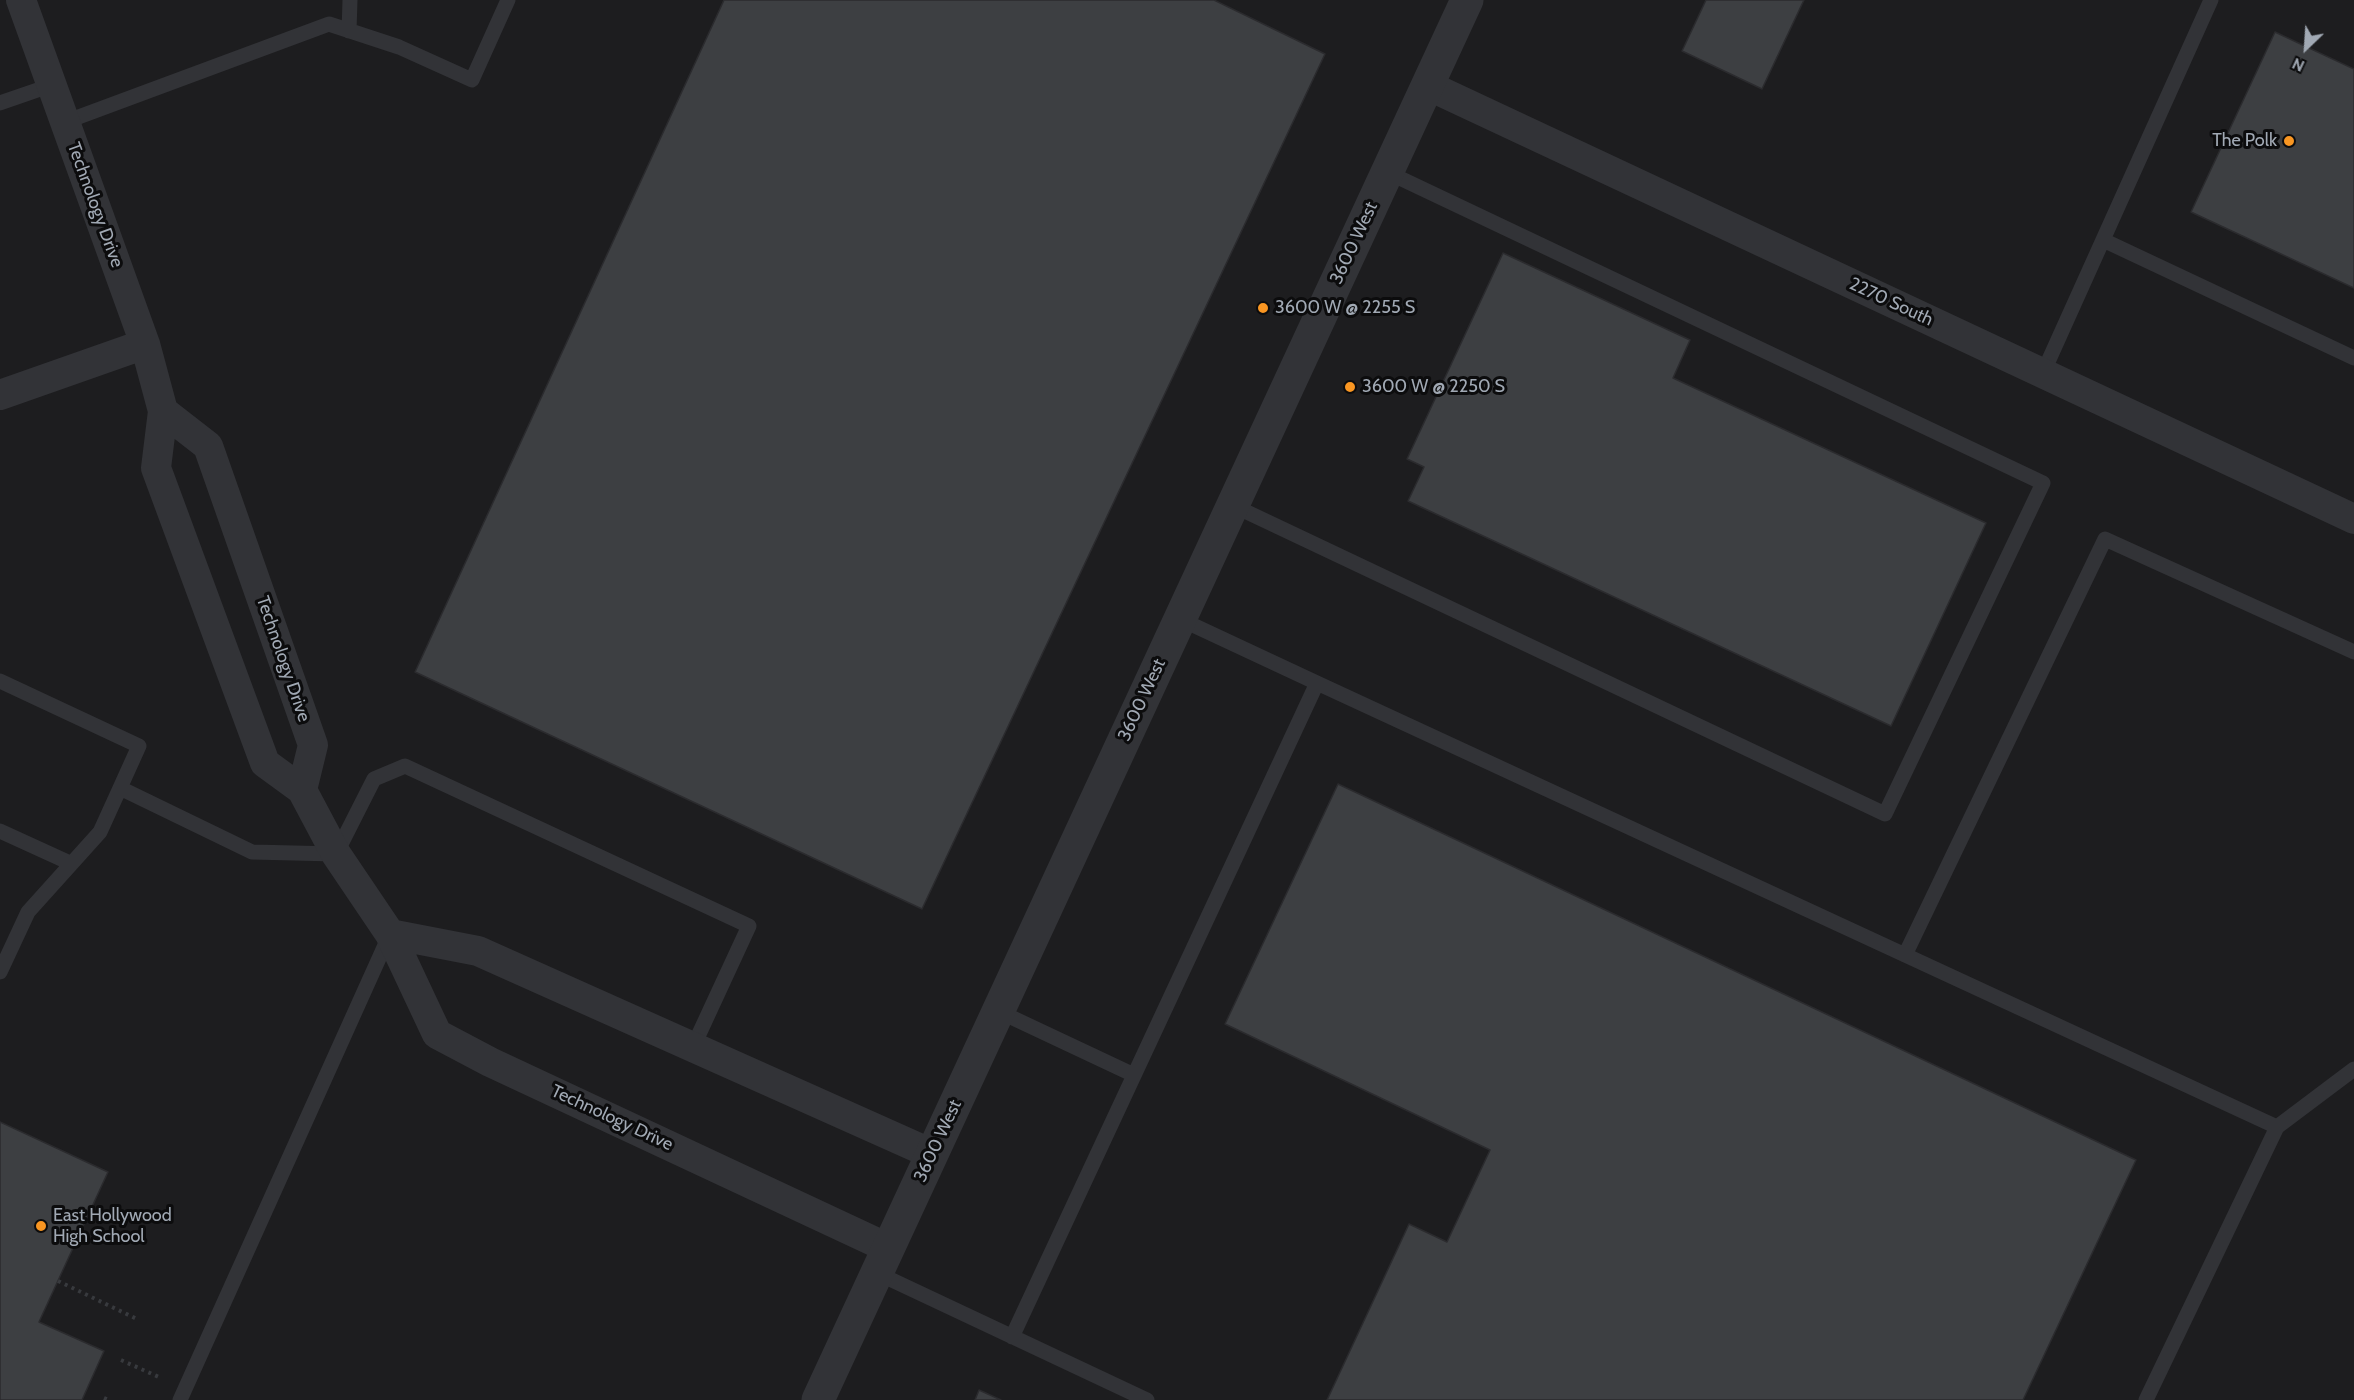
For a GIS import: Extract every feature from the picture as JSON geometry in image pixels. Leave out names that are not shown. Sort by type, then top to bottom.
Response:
[{"type":"street","name":"Technology Drive","points":[[21,0],[145,344],[163,411],[156,468],[265,763],[302,790],[336,854],[390,934],[437,1034],[883,1260]]},
{"type":"street","name":"3600 West","points":[[818,1400],[1467,0]]},
{"type":"street","name":"2270 South","points":[[1427,85],[2354,519]]},
{"type":"street","points":[[0,396],[145,344]]},
{"type":"street","name":"Technology Drive","points":[[163,411],[208,446],[313,745],[302,790]]},
{"type":"street","points":[[390,934],[478,951],[932,1154]]},
{"type":"lane","points":[[350,0],[350,31]]},
{"type":"lane","points":[[65,122],[329,24],[399,46],[472,80],[508,0]]},
{"type":"lane","points":[[2043,373],[2211,0]]},
{"type":"lane","points":[[0,103],[52,85]]},
{"type":"lane","points":[[1232,505],[1885,814],[2043,483],[1387,172]]},
{"type":"lane","points":[[2103,240],[2354,358]]},
{"type":"lane","points":[[1905,955],[2104,539],[2354,652]]},
{"type":"lane","points":[[1180,619],[2277,1127]]},
{"type":"lane","points":[[0,681],[139,746],[100,832],[28,912],[0,972]]},
{"type":"lane","points":[[1012,1337],[1317,683]]},
{"type":"lane","points":[[120,788],[252,852],[336,854],[374,779],[405,766],[749,926],[693,1047]]},
{"type":"lane","points":[[0,831],[70,864]]},
{"type":"lane","points":[[183,1395],[390,934]]},
{"type":"lane","points":[[998,1011],[1134,1075]]},
{"type":"lane","points":[[2146,1400],[2277,1127],[2354,1069]]},
{"type":"lane","points":[[883,1260],[1012,1337],[1147,1400]]},
{"type":"path","points":[[58,1281],[139,1320]]},
{"type":"path","points":[[121,1360],[183,1395]]},
{"type":"shaded area","points":[[0,0],[2354,0],[2354,1400],[0,1400]]},
{"type":"building","points":[[724,0],[1214,0],[1325,54],[922,909],[415,672]]},
{"type":"building","points":[[1706,0],[1804,0],[1762,89],[1682,51]]},
{"type":"building","name":"The Polk","points":[[2275,32],[2354,69],[2354,288],[2191,212]]},
{"type":"building","points":[[1503,253],[1690,340],[1673,378],[1986,523],[1891,726],[1408,501],[1424,467],[1407,459]]},
{"type":"building","points":[[1338,784],[2136,1160],[2023,1400],[1327,1400],[1409,1224],[1447,1242],[1490,1150],[1225,1024]]},
{"type":"building","name":"East Hollywood High School","points":[[0,1122],[108,1172],[39,1322],[104,1351],[82,1400],[0,1400]]},
{"type":"building","points":[[979,1390],[1001,1400],[975,1400]]},
{"type":"place","name":"The Polk","points":[[2289,141]]},
{"type":"place","name":"3600 W @ 2255 S","points":[[1263,308]]},
{"type":"place","name":"3600 W @ 2250 S","points":[[1350,387]]},
{"type":"place","name":"East Hollywood High School","points":[[41,1226]]}]
